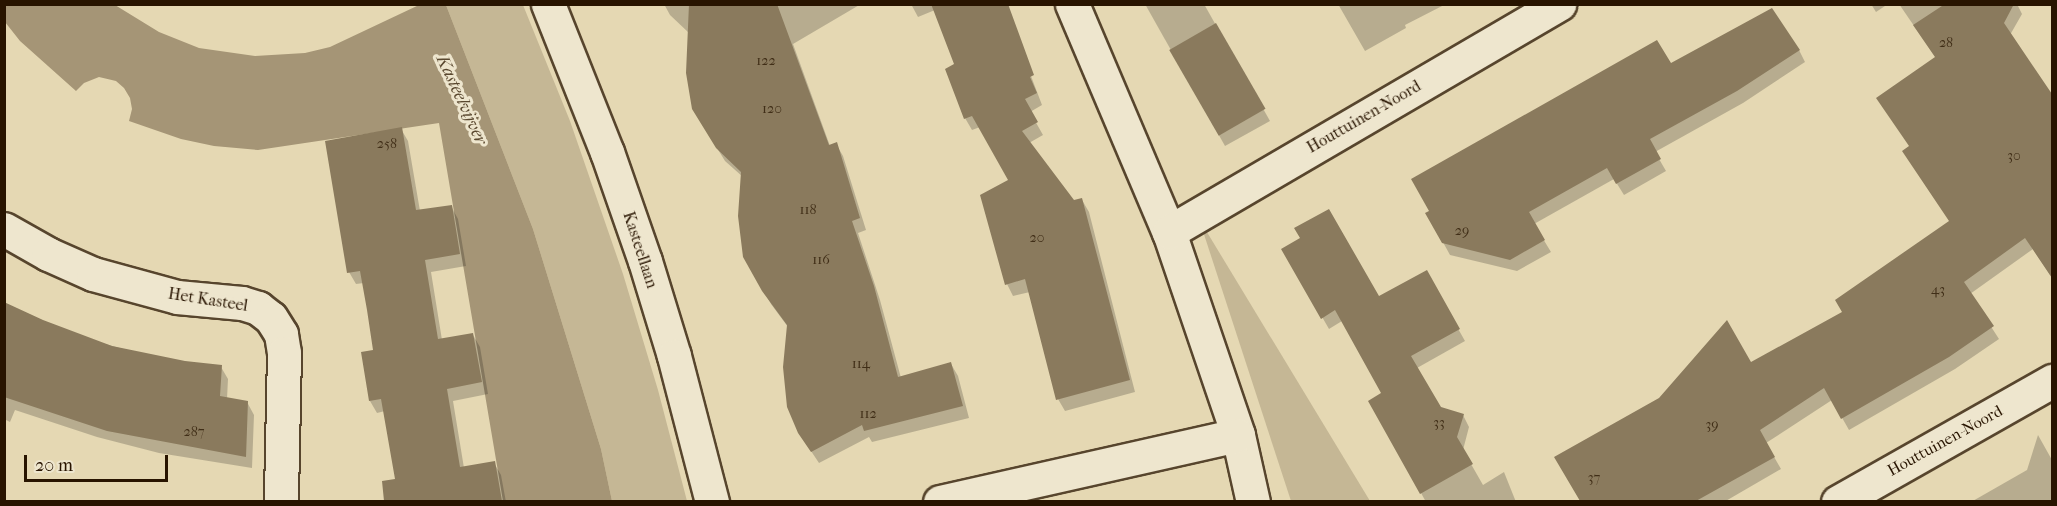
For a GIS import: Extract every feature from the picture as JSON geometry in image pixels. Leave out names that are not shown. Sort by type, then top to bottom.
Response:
[{"type":"street","name":"Kasteellaan","points":[[548,4],[607,152],[645,261],[674,356],[712,501]]},
{"type":"street","points":[[1072,4],[1169,232],[1238,435],[1253,501]]},
{"type":"street","name":"Houttuinen-Noord","points":[[1169,232],[1559,4]]},
{"type":"street","name":"Het Kasteel","points":[[4,229],[63,261],[108,279],[177,297],[242,303],[258,308],[271,318],[281,334],[284,353],[281,501]]},
{"type":"street","name":"Houttuinen-Noord","points":[[1838,501],[2052,381]]},
{"type":"street","points":[[940,501],[1238,435]]},
{"type":"shaded area","points":[[446,5],[523,5],[570,121],[623,274],[658,390],[687,501],[612,501],[601,449],[533,229]]},
{"type":"shaded area","points":[[1199,219],[1370,501],[1291,501]]},
{"type":"water","name":"Kasteelvijver","points":[[5,4],[115,5],[159,32],[199,48],[255,56],[305,53],[330,47],[419,5],[446,5],[533,229],[601,449],[612,501],[503,501],[439,123],[258,150],[214,146],[181,139],[129,121],[132,109],[130,98],[116,81],[99,77],[84,83],[76,91],[20,41],[5,22]]},
{"type":"building","points":[[689,4],[777,4],[829,145],[837,142],[860,218],[852,221],[874,286],[898,377],[951,362],[963,406],[864,431],[862,425],[811,452],[798,433],[787,407],[783,367],[787,325],[762,291],[743,257],[738,216],[741,172],[716,148],[692,109],[686,73]]},
{"type":"building","points":[[931,4],[1008,4],[1034,75],[1030,77],[1037,93],[1025,99],[1038,122],[1022,131],[1074,200],[1082,198],[1130,380],[1056,400],[1025,279],[1005,285],[980,195],[1008,180],[972,116],[964,119],[945,69],[954,64]]},
{"type":"building","points":[[1945,4],[2014,4],[2004,23],[2052,94],[2052,278],[2025,238],[1964,282],[1994,326],[1949,357],[1841,419],[1824,388],[1760,430],[1775,457],[1696,501],[1580,501],[1554,457],[1659,398],[1727,320],[1751,362],[1842,312],[1835,300],[1949,221],[1902,151],[1909,146],[1876,98],[1935,57],[1913,25]]},
{"type":"building","points":[[1772,8],[1800,50],[1737,91],[1650,139],[1661,159],[1616,184],[1607,168],[1529,212],[1545,240],[1510,260],[1442,243],[1425,213],[1429,211],[1411,179],[1657,40],[1671,63]]},
{"type":"building","points":[[1216,23],[1266,109],[1219,136],[1169,50]]},
{"type":"building","points":[[402,127],[416,210],[452,205],[460,254],[425,260],[438,339],[473,333],[482,382],[447,389],[460,467],[495,461],[502,501],[384,501],[382,481],[395,479],[381,399],[369,401],[361,352],[373,350],[367,310],[360,271],[347,273],[325,141]]},
{"type":"building","points":[[1329,209],[1379,296],[1427,270],[1460,329],[1411,356],[1441,407],[1464,414],[1457,437],[1473,464],[1420,494],[1368,401],[1381,393],[1335,310],[1321,319],[1281,249],[1300,238],[1294,228]]},
{"type":"building","points":[[4,302],[43,320],[112,346],[185,361],[222,365],[220,396],[248,401],[246,457],[107,431],[4,397]]}]
